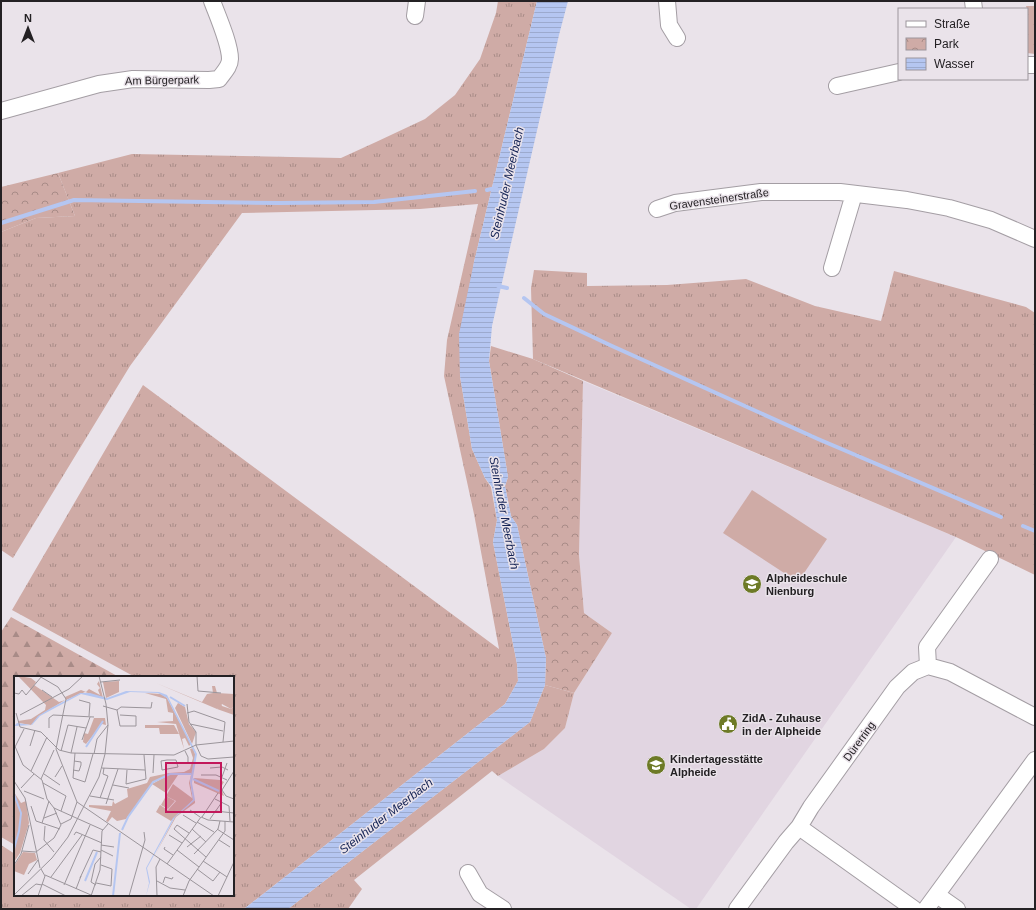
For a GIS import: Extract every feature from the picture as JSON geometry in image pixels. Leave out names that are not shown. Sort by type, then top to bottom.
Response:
[{"type":"street","name":"Am Bürgerpark","points":[[1,111],[99,84],[133,79],[209,80],[219,78],[226,70],[230,61],[228,46],[212,1]]},
{"type":"street","points":[[667,1],[669,25],[677,38]]},
{"type":"street","points":[[837,86],[898,72]]},
{"type":"street","name":"Gravensteinerstraße","points":[[657,209],[674,203],[761,192],[840,192],[907,200],[949,208],[991,220],[1035,239]]},
{"type":"street","points":[[832,268],[854,194]]},
{"type":"street","points":[[990,559],[926,647],[928,666],[950,672],[1035,717]]},
{"type":"street","name":"Dürerring","points":[[737,909],[786,842],[800,827],[811,807],[897,688],[914,672],[928,666]]},
{"type":"street","points":[[926,909],[1035,760]]},
{"type":"street","points":[[800,827],[914,909]]},
{"type":"street","points":[[468,873],[480,894],[503,909]]},
{"type":"street","points":[[937,895],[957,909]]},
{"type":"shaded area","name":"Alpheideschule Nienburg","points":[[583,381],[956,537],[696,909],[691,909],[498,776],[544,749],[565,728],[574,693],[612,633],[584,613],[579,555]]},
{"type":"green space","points":[[498,1],[537,1],[474,262],[460,376],[472,449],[485,478],[491,487],[497,520],[493,542],[517,664],[518,681],[505,704],[244,909],[1,909],[1,845],[14,853],[14,896],[234,896],[234,676],[133,676],[12,610],[143,385],[499,649],[474,514],[444,376],[447,340],[478,204],[420,209],[242,213],[130,366],[13,558],[1,550],[1,232],[36,218],[75,216],[58,173],[132,154],[341,158],[425,119],[455,95],[480,59],[496,13]]},
{"type":"green space","points":[[1026,6],[1035,6],[1035,54],[1028,53],[1028,8]]},
{"type":"green space","points":[[58,173],[75,216],[36,218],[1,232],[1,187]]},
{"type":"green space","points":[[534,270],[587,273],[587,286],[667,285],[746,279],[815,306],[881,321],[894,271],[1026,307],[1035,313],[1035,575],[956,537],[533,359],[531,288]]},
{"type":"green space","points":[[491,346],[533,359],[583,381],[579,555],[584,613],[612,633],[574,693],[545,685],[546,658],[517,525],[511,516],[505,486],[508,477],[489,361]]},
{"type":"green space","points":[[752,490],[827,539],[798,582],[723,533]]},
{"type":"green space","points":[[11,617],[117,676],[14,676],[14,844],[1,837],[1,632]]},
{"type":"green space","points":[[545,685],[574,693],[565,728],[544,749],[498,776],[492,771],[354,880],[362,889],[348,909],[288,909],[530,722]]},
{"type":"water","name":"Steinhuder Meerbach","points":[[537,1],[568,1],[492,326],[489,361],[508,477],[505,486],[511,516],[517,525],[546,658],[545,685],[530,722],[288,909],[244,909],[505,704],[518,681],[517,664],[493,542],[497,520],[492,487],[485,478],[472,449],[460,376],[459,334],[474,262]]},
{"type":"waterway","name":"Steinhuder Meerbach","points":[[487,190],[496,188]]},
{"type":"waterway","points":[[1,223],[74,200],[279,203],[374,202],[475,191]]},
{"type":"waterway","points":[[498,286],[507,288]]},
{"type":"waterway","points":[[524,298],[544,314],[612,346],[818,439],[1001,517]]},
{"type":"waterway","points":[[1023,526],[1035,531]]},
{"type":"place","name":"Alpheideschule Nienburg","points":[[752,584]]},
{"type":"place","name":"ZidA - Zuhause in der Alpheide","points":[[728,724]]},
{"type":"place","name":"Kindertagesstätte Alpheide","points":[[656,765]]}]
